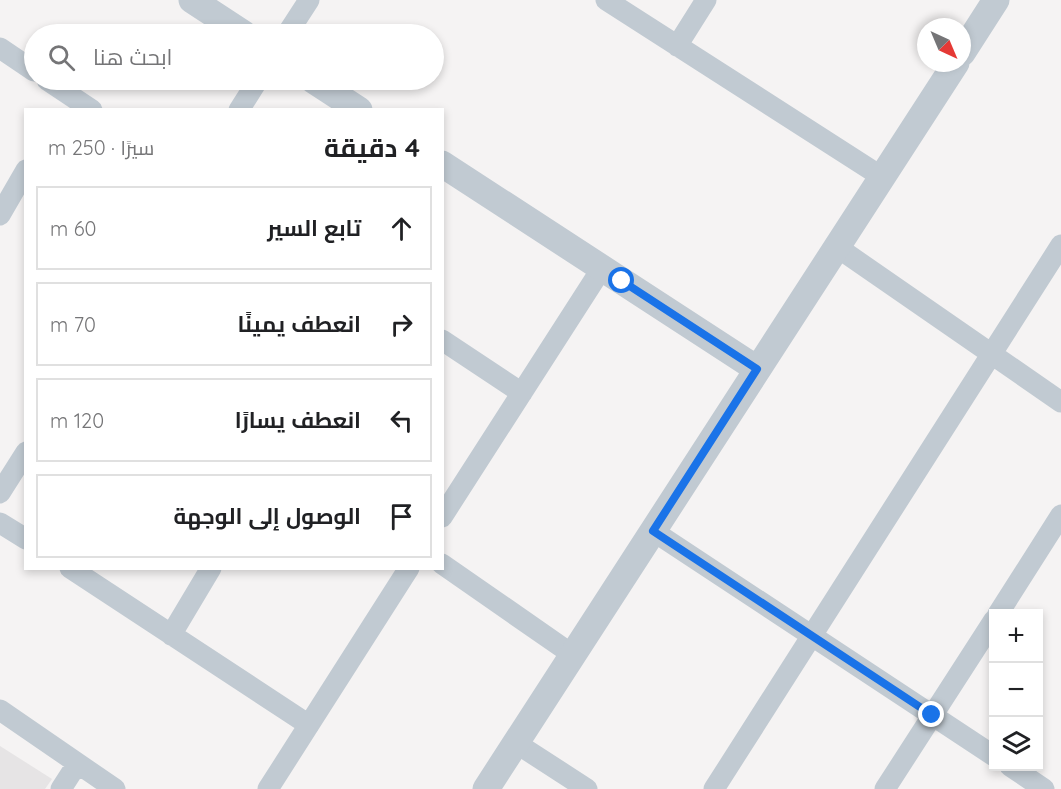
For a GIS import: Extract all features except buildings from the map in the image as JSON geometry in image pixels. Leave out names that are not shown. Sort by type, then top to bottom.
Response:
[{"type":"street","points":[[192,0],[229,24]]},
{"type":"street","points":[[293,24],[309,0]]},
{"type":"street","points":[[606,0],[882,177]]},
{"type":"street","points":[[677,46],[706,0]]},
{"type":"street","points":[[971,39],[996,0]]},
{"type":"street","points":[[0,48],[24,64]]},
{"type":"street","points":[[486,789],[950,72]]},
{"type":"street","points":[[55,90],[64,102],[85,108]]},
{"type":"street","points":[[240,108],[252,90]]},
{"type":"street","points":[[328,90],[356,108]]},
{"type":"street","points":[[444,165],[757,369]]},
{"type":"street","points":[[0,215],[24,173]]},
{"type":"street","points":[[714,789],[1061,245]]},
{"type":"street","points":[[837,247],[1061,402]]},
{"type":"street","points":[[444,514],[602,268]]},
{"type":"street","points":[[444,341],[522,393]]},
{"type":"street","points":[[0,493],[24,455]]},
{"type":"street","points":[[1001,609],[1061,515]]},
{"type":"street","points":[[0,523],[24,538]]},
{"type":"street","points":[[653,531],[989,753]]},
{"type":"street","points":[[444,565],[573,654]]},
{"type":"street","points":[[73,570],[309,725]]},
{"type":"street","points":[[171,634],[210,570]]},
{"type":"street","points":[[268,789],[408,570]]},
{"type":"street","points":[[885,789],[989,626]]},
{"type":"street","points":[[0,710],[115,789]]},
{"type":"street","points":[[516,743],[587,789]]},
{"type":"street","points":[[61,789],[76,764]]},
{"type":"street","points":[[1017,771],[1044,789]]},
{"type":"shaded area","points":[[0,746],[52,779],[45,789],[0,789]]},
{"type":"route","points":[[622,281],[757,369],[653,531],[932,715]]}]
